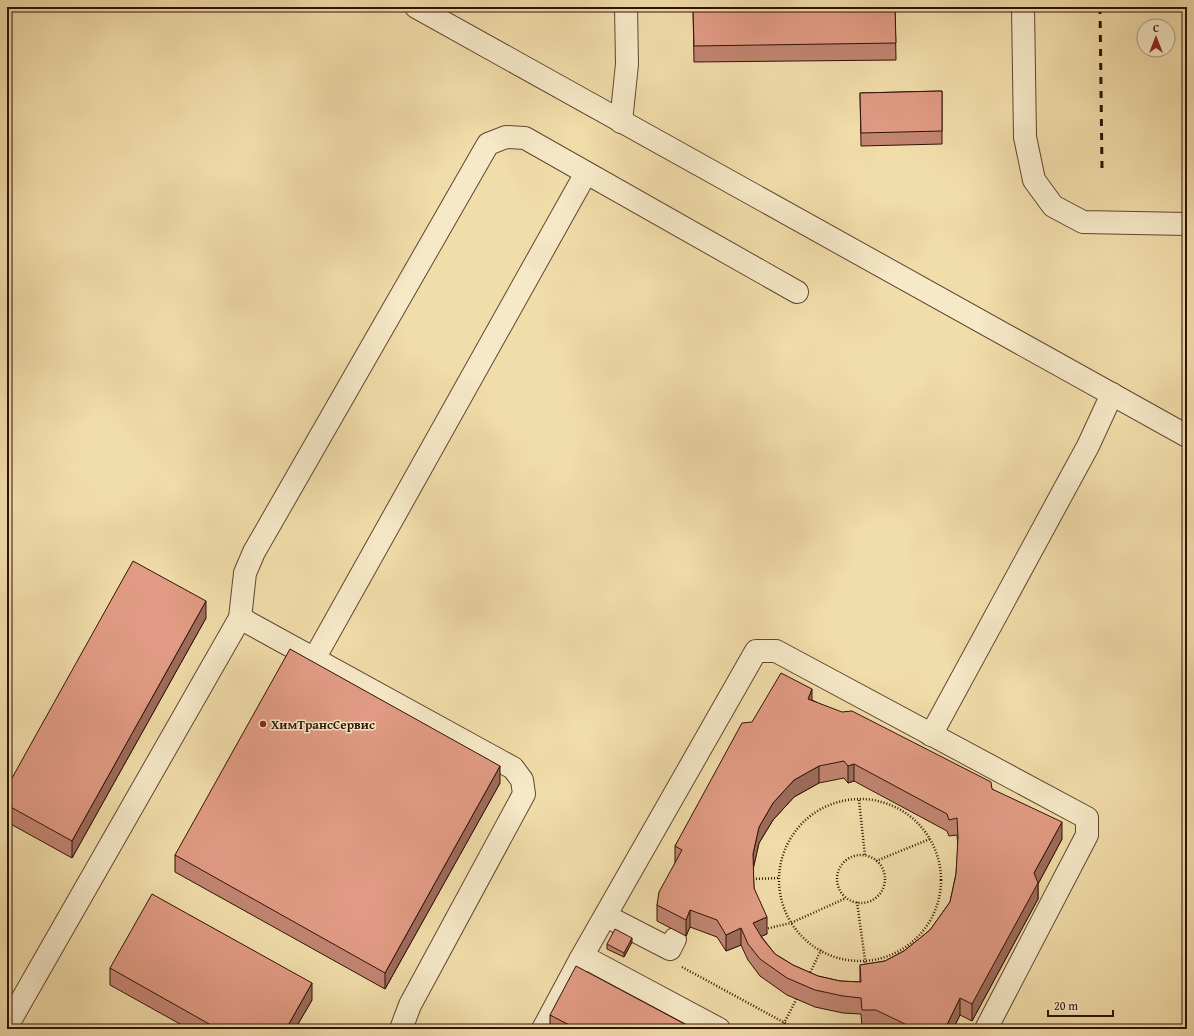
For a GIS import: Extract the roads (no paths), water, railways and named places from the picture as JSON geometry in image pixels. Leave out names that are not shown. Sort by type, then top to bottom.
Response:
[{"type":"street","points":[[416,7],[1187,436]]},
{"type":"street","points":[[621,122],[627,64],[626,7]]},
{"type":"street","points":[[1023,7],[1025,137],[1034,180],[1053,206],[1083,222],[1187,224]]},
{"type":"street","points":[[7,1026],[240,618],[245,573],[254,552],[488,144],[506,137],[525,138],[797,292]]},
{"type":"street","points":[[314,659],[586,173]]},
{"type":"street","points":[[931,735],[1088,446],[1112,394]]},
{"type":"street","points":[[240,618],[513,768],[522,780],[524,794],[410,1005],[401,1029]]},
{"type":"street","points":[[543,1029],[580,960],[756,651],[776,651],[1087,818],[1087,835],[986,1029]]},
{"type":"street","points":[[606,916],[670,949],[675,939]]},
{"type":"street","points":[[580,960],[590,960],[719,1029]]},
{"type":"railway","points":[[1100,7],[1102,168]]},
{"type":"place","name":"ХимТрансСервис","points":[[263,724]]}]
